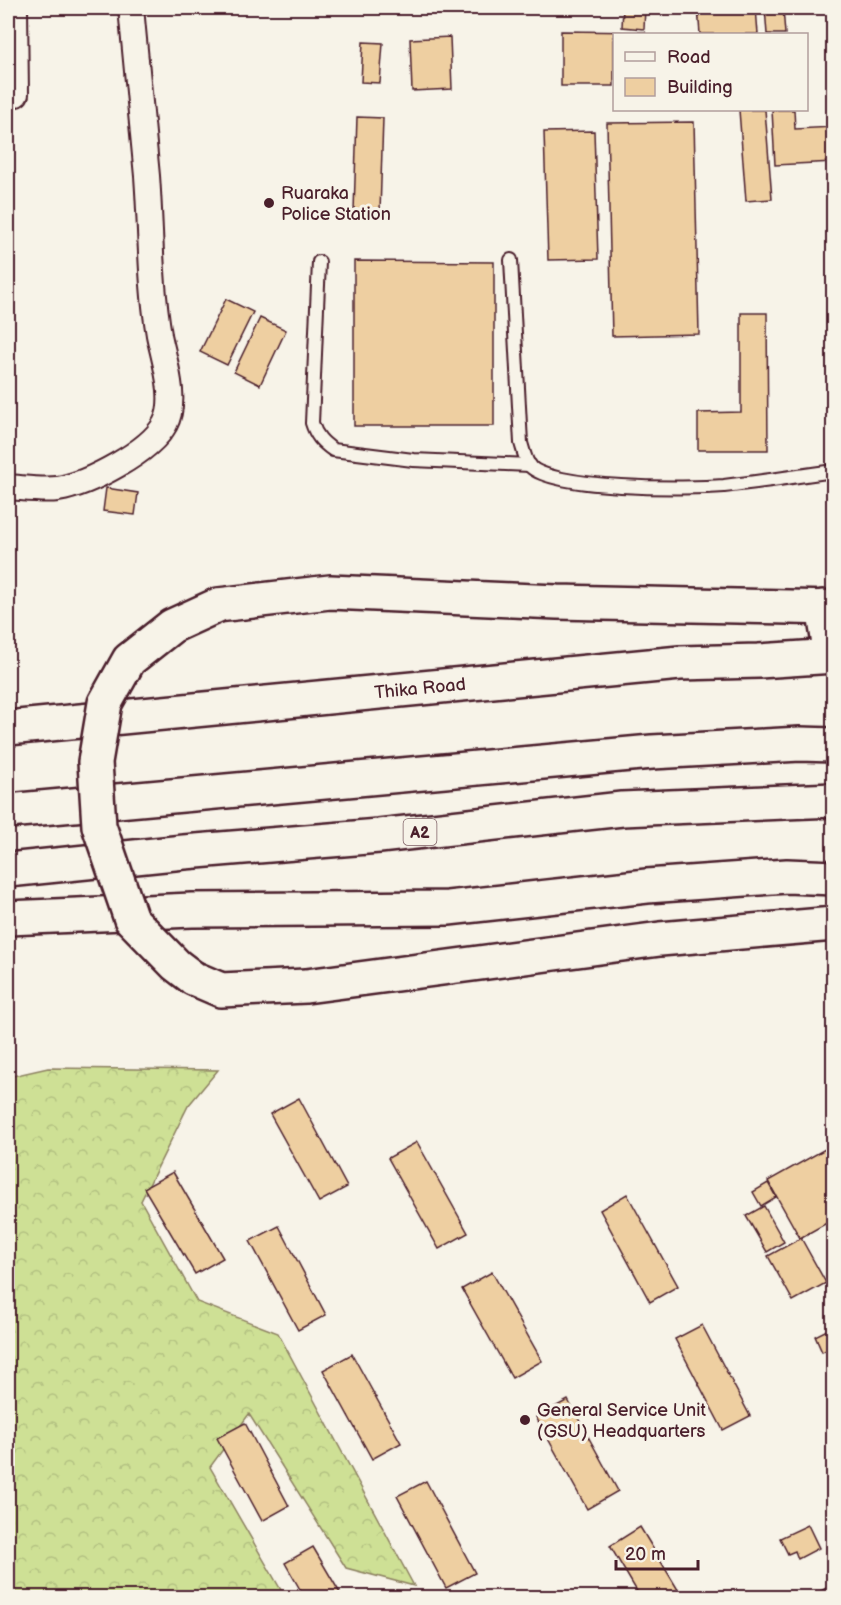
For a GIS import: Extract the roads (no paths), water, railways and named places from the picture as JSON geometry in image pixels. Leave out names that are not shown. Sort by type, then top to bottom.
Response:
[{"type":"main road","points":[[832,656],[828,608],[556,602],[330,592],[218,605],[172,626],[129,660],[105,703],[95,762],[99,826],[131,919],[176,965],[193,978],[221,990],[306,987],[660,939],[834,924]]},
{"type":"main road","name":"Thika Road","points":[[8,728],[680,663],[832,656]]},
{"type":"main road","points":[[8,810],[652,752],[800,744],[834,745]]},
{"type":"main road","name":"A2","points":[[8,870],[184,852],[378,836],[622,809],[834,800]]},
{"type":"main road","points":[[8,918],[192,910],[448,908],[647,886],[787,876],[834,878]]},
{"type":"street","points":[[15,8],[16,94]]},
{"type":"street","points":[[8,487],[56,489],[78,484],[136,452],[154,439],[166,423],[170,385],[152,285],[147,177],[131,8]]},
{"type":"lane","points":[[511,260],[521,443],[530,465]]},
{"type":"lane","points":[[320,262],[312,423],[316,435],[333,450],[413,460],[530,465],[549,477],[588,484],[658,487],[722,486],[834,471]]},
{"type":"lane","points":[[824,1598],[834,1592]]},
{"type":"place","name":"Ruaraka Police Station","points":[[269,203]]},
{"type":"place","name":"General Service Unit (GSU) Headquarters","points":[[525,1420]]}]
